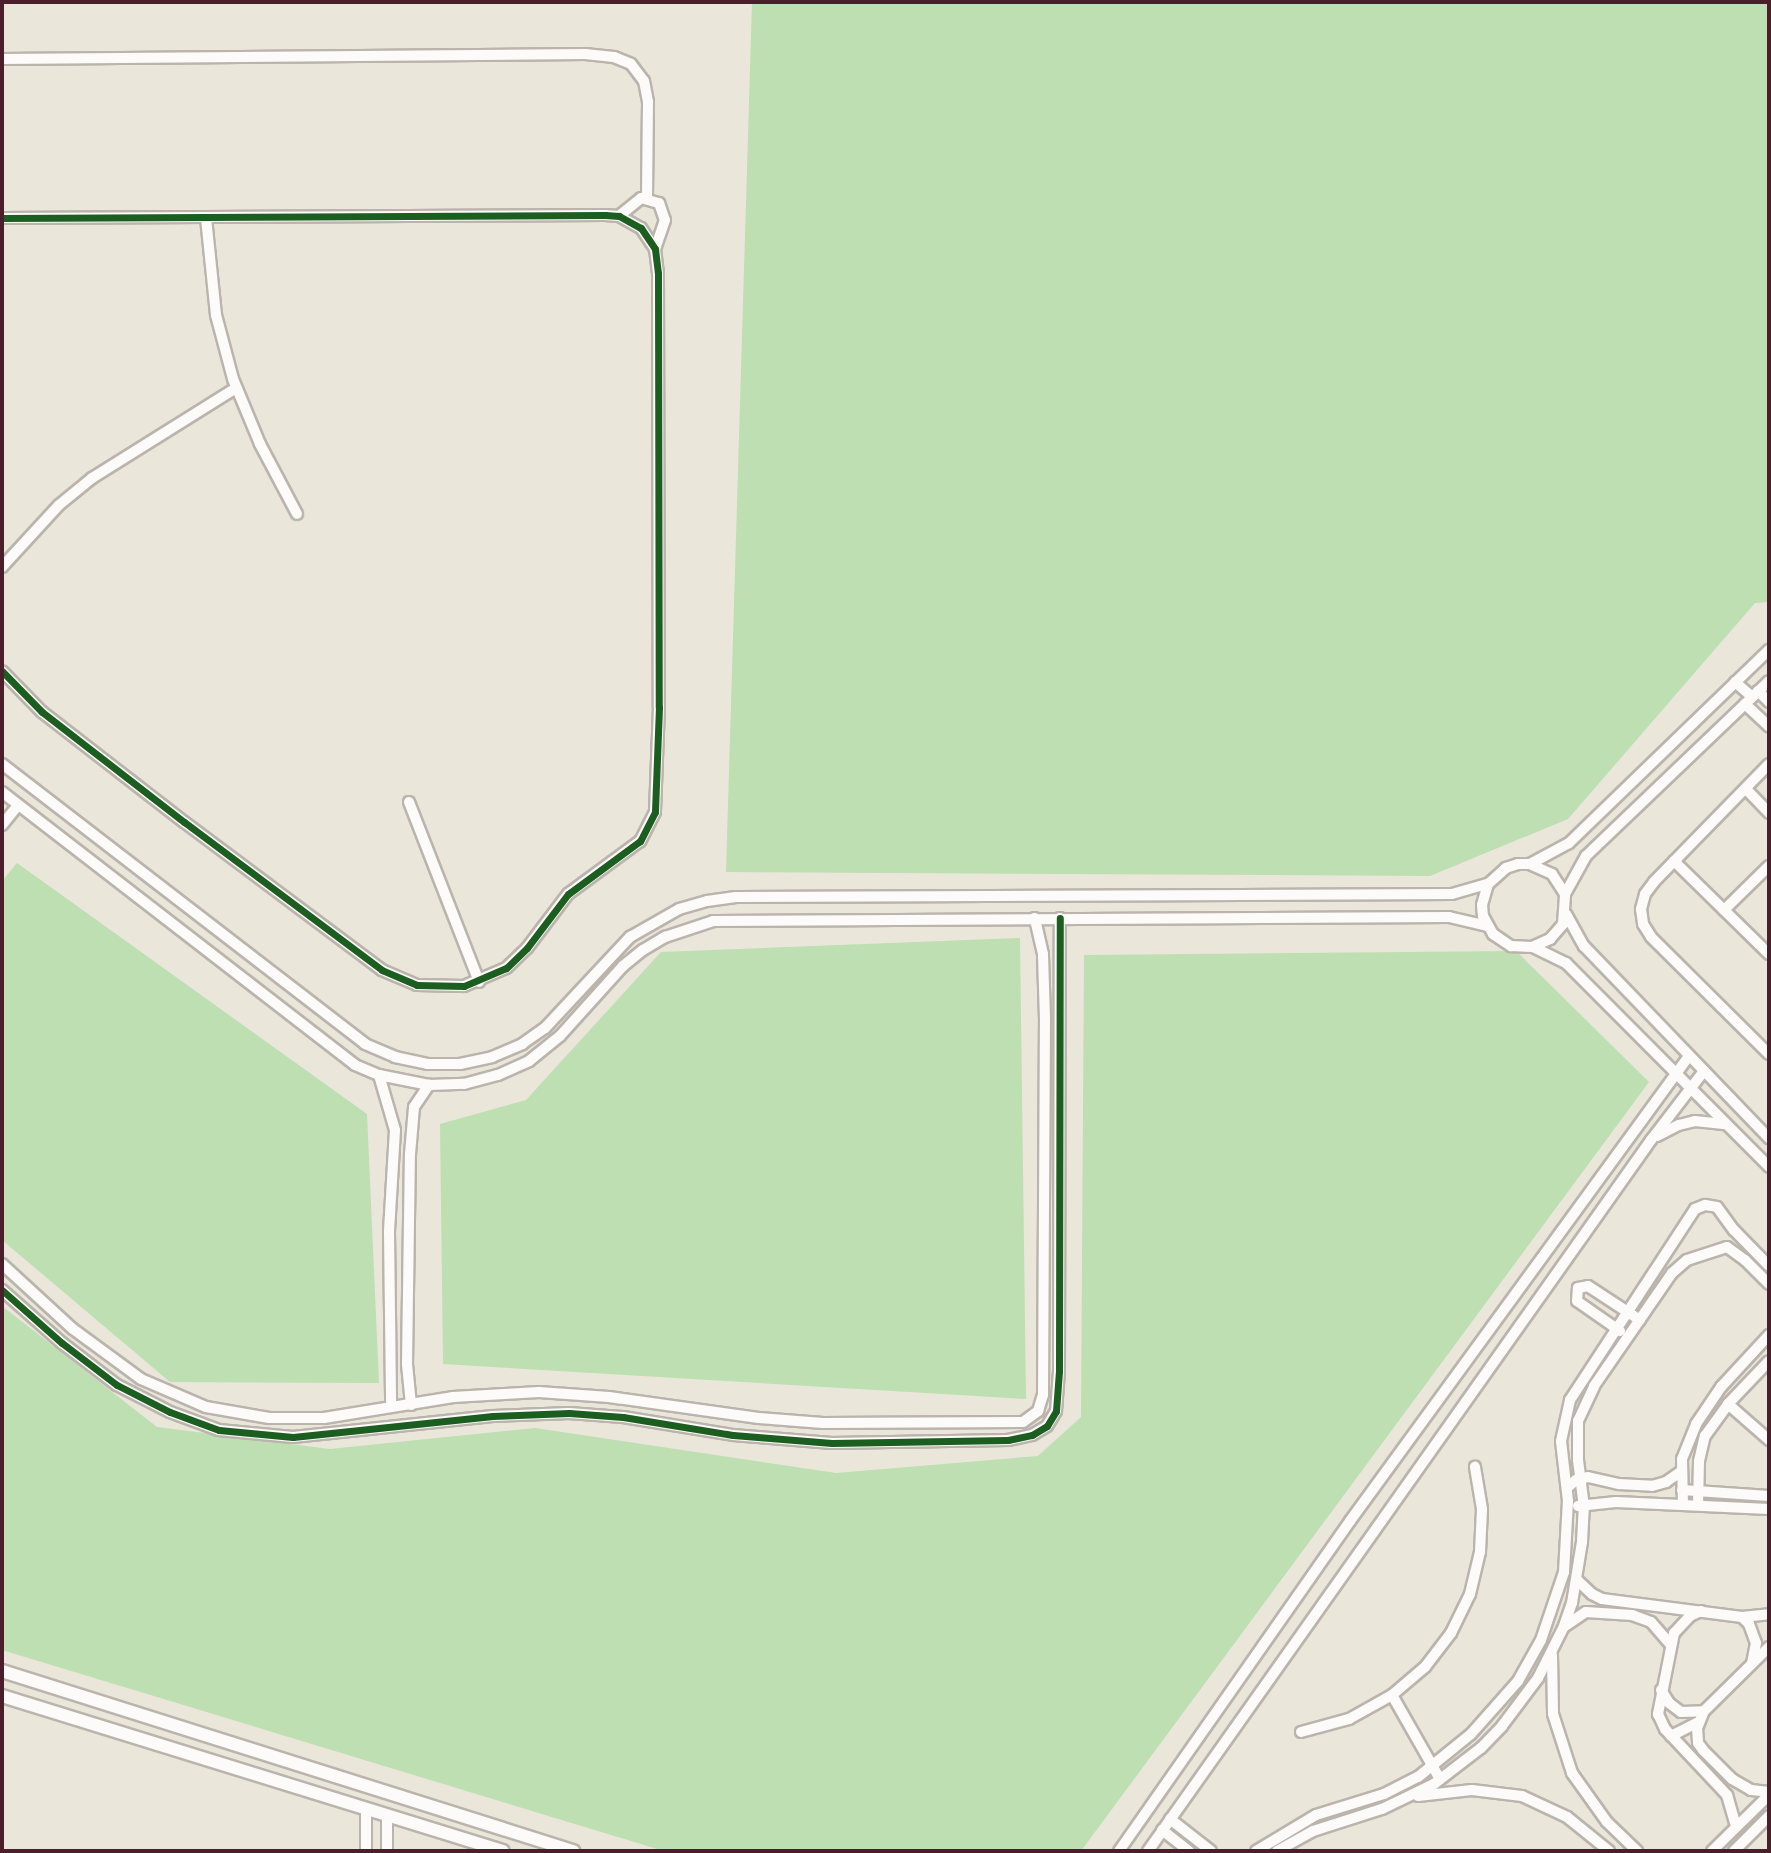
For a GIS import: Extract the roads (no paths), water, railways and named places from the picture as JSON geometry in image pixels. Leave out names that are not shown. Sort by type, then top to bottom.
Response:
[{"type":"street","points":[[2,59],[585,54],[614,57],[631,64],[644,81],[648,102],[647,198]]},
{"type":"street","points":[[2,671],[53,720],[382,970],[401,980],[433,988],[479,982],[517,959],[568,894],[632,849],[646,832],[656,812],[659,694],[658,273],[655,249],[664,214],[659,203],[647,198],[635,200],[619,216]]},
{"type":"street","points":[[2,218],[619,216],[641,228],[655,249]]},
{"type":"street","points":[[206,218],[216,315],[236,388],[260,444],[297,514]]},
{"type":"street","points":[[2,567],[59,505],[92,478],[236,388]]},
{"type":"street","points":[[2,764],[365,1044],[395,1057],[427,1064],[471,1062],[492,1057],[522,1044],[544,1028],[630,937],[671,913],[707,901],[750,897],[1452,894],[1488,884],[1506,868],[1530,864],[1569,844],[1769,650]]},
{"type":"street","points":[[1565,894],[1586,856],[1769,681]]},
{"type":"street","points":[[1735,682],[1752,697],[1769,726]]},
{"type":"street","points":[[1752,697],[1769,702]]},
{"type":"street","points":[[1768,1050],[1651,937],[1643,924],[1642,909],[1645,894],[1769,764]]},
{"type":"street","points":[[1746,789],[1769,813]]},
{"type":"street","points":[[2,792],[355,1065],[379,1075],[429,1085],[464,1084],[529,1061],[559,1036],[623,966],[665,937],[688,927],[738,918],[1449,917],[1487,926]]},
{"type":"street","points":[[409,802],[479,982]]},
{"type":"street","points":[[2,825],[18,805]]},
{"type":"street","points":[[1674,861],[1769,954]]},
{"type":"street","points":[[1530,864],[1552,874],[1565,894],[1566,914],[1584,946],[1769,1138]]},
{"type":"street","points":[[1724,910],[1769,866]]},
{"type":"street","points":[[1488,884],[1482,905],[1487,926],[1511,946],[1532,947],[1566,962],[1769,1167]]},
{"type":"street","points":[[1532,947],[1557,932],[1566,914]]},
{"type":"street","points":[[2,1264],[73,1329],[141,1379],[206,1407],[269,1418],[324,1418],[453,1397],[539,1392],[609,1397],[759,1418],[823,1423],[1024,1422],[1032,1417],[1041,1405],[1043,1395],[1045,1019],[1043,954],[1035,918]]},
{"type":"street","points":[[2,1290],[62,1343],[117,1385],[170,1412],[219,1430],[293,1437],[493,1416],[569,1413],[624,1417],[746,1436],[832,1443],[1008,1440],[1032,1435],[1047,1426],[1056,1411],[1059,1371],[1060,918]]},
{"type":"street","points":[[1119,1851],[1350,1521],[1689,1056]]},
{"type":"street","points":[[1147,1851],[1651,1140],[1704,1071]]},
{"type":"street","points":[[379,1075],[395,1129],[389,1232],[391,1406]]},
{"type":"street","points":[[411,1405],[407,1363],[412,1116],[414,1107],[429,1085]]},
{"type":"street","points":[[1651,1140],[1679,1125],[1695,1121],[1726,1124]]},
{"type":"street","points":[[1256,1851],[1301,1822],[1384,1794],[1434,1766],[1471,1734],[1503,1700],[1541,1640],[1564,1572],[1568,1501],[1561,1441],[1564,1420],[1581,1381],[1695,1209],[1705,1205],[1717,1207],[1734,1230],[1769,1266]]},
{"type":"street","points":[[1721,1247],[1734,1230]]},
{"type":"street","points":[[1283,1849],[1313,1831],[1407,1798],[1440,1779],[1481,1748],[1502,1726],[1532,1686],[1552,1652],[1564,1626],[1577,1580],[1584,1507],[1577,1441],[1584,1403],[1679,1266],[1695,1255],[1721,1247],[1733,1250],[1769,1284]]},
{"type":"street","points":[[1628,1336],[1577,1301],[1578,1288],[1588,1286],[1640,1320]]},
{"type":"street","points":[[1683,1504],[1682,1471],[1689,1437],[1703,1411],[1730,1375],[1769,1335]]},
{"type":"street","points":[[1698,1505],[1702,1444],[1728,1404],[1769,1361]]},
{"type":"street","points":[[1728,1404],[1769,1440]]},
{"type":"street","points":[[1301,1732],[1349,1719],[1392,1695],[1439,1651],[1470,1594],[1482,1531],[1475,1467]]},
{"type":"street","points":[[1567,1488],[1581,1478],[1652,1486],[1666,1482],[1682,1471]]},
{"type":"street","points":[[1682,1490],[1769,1496]]},
{"type":"street","points":[[1568,1501],[1584,1507],[1616,1502],[1769,1509]]},
{"type":"street","points":[[1577,1580],[1602,1599],[1742,1617],[1769,1614]]},
{"type":"street","points":[[1700,1611],[1680,1623],[1670,1644],[1658,1714],[1671,1736],[1727,1795],[1736,1828]]},
{"type":"street","points":[[1564,1626],[1586,1612],[1632,1615],[1651,1622],[1670,1644]]},
{"type":"street","points":[[1742,1617],[1749,1624],[1756,1643],[1752,1664]]},
{"type":"street","points":[[1671,1736],[1698,1721],[1704,1711],[1769,1647]]},
{"type":"street","points":[[1552,1652],[1553,1714],[1572,1773],[1607,1822],[1637,1851]]},
{"type":"street","points":[[2,1671],[573,1851]]},
{"type":"street","points":[[1661,1689],[1669,1703],[1681,1712],[1704,1711]]},
{"type":"street","points":[[1392,1695],[1440,1779]]},
{"type":"street","points":[[2,1696],[503,1851]]},
{"type":"street","points":[[1698,1721],[1698,1743],[1732,1779],[1751,1790],[1769,1793]]},
{"type":"street","points":[[1407,1798],[1472,1790],[1522,1796],[1567,1817],[1609,1851]]},
{"type":"street","points":[[1712,1851],[1769,1793]]},
{"type":"street","points":[[366,1808],[366,1851]]},
{"type":"street","points":[[387,1815],[387,1851]]},
{"type":"street","points":[[1734,1851],[1769,1816]]},
{"type":"street","points":[[1170,1819],[1211,1851]]},
{"type":"street","points":[[1162,1830],[1189,1851]]}]
